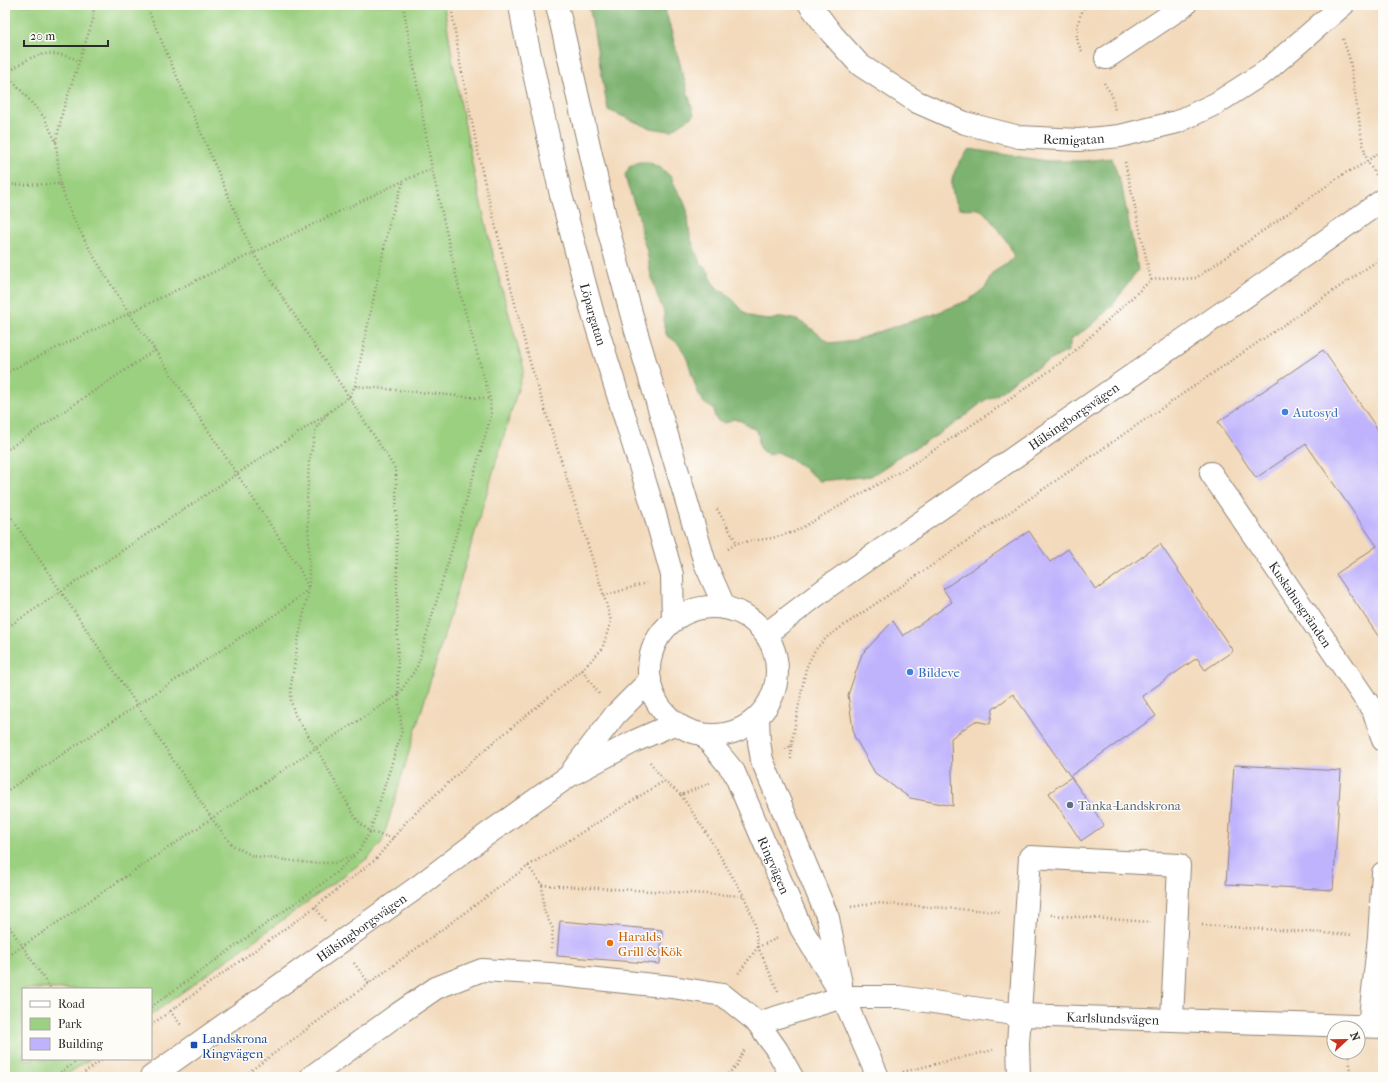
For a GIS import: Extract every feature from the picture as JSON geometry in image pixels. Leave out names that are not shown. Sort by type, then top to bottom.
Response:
[{"type":"street","name":"Löpargatan","points":[[520,5],[561,194],[594,318],[654,511],[672,575],[674,621]]},
{"type":"street","points":[[557,5],[607,225],[636,331],[705,563],[725,608]]},
{"type":"street","name":"Remigatan","points":[[810,5],[832,34],[860,65],[917,102],[965,123],[1020,137],[1079,140],[1120,136],[1177,122],[1217,103],[1265,72],[1336,11]]},
{"type":"street","points":[[1106,58],[1185,5]]},
{"type":"street","name":"Hälsingborgsvägen","points":[[766,634],[829,586],[1383,200]]},
{"type":"street","name":"Kuskahusgränden","points":[[1211,473],[1374,712],[1383,740]]},
{"type":"street","points":[[698,608],[725,608],[744,614],[766,634],[773,646],[777,658],[778,671],[773,696],[766,708],[758,717],[742,729],[714,735],[704,735],[689,731],[669,717],[658,704],[650,680],[650,658],[662,633],[681,615],[698,608]]},
{"type":"street","name":"Hälsingborgsvägen","points":[[569,776],[615,715],[650,680]]},
{"type":"street","name":"Ringvägen","points":[[758,717],[759,742],[762,760],[828,918],[843,997]]},
{"type":"street","name":"Hälsingborgsvägen","points":[[151,1077],[569,776],[676,723]]},
{"type":"street","name":"Ringvägen","points":[[704,735],[734,772],[801,928],[843,997],[887,1075]]},
{"type":"street","points":[[1019,1077],[1018,1044],[1030,857],[1180,865],[1172,1019]]},
{"type":"street","points":[[1376,1026],[1383,873]]},
{"type":"street","points":[[311,1077],[436,988],[482,970],[550,974],[672,987],[722,995],[758,1023],[777,1050],[792,1077]]},
{"type":"street","name":"Karlslundsvägen","points":[[758,1023],[843,997],[899,997],[1021,1015],[1376,1026]]},
{"type":"path","points":[[94,5],[93,20],[63,110],[56,142],[60,184],[71,214],[94,257],[129,314],[155,350],[300,568],[309,589]]},
{"type":"path","points":[[146,5],[253,253],[396,470],[398,695],[402,731],[370,832],[358,852],[330,876],[152,1006]]},
{"type":"path","points":[[5,958],[316,748],[398,695],[417,667],[491,416],[490,399],[461,297],[432,169],[403,5]]},
{"type":"path","points":[[152,1024],[315,907],[376,859],[407,821],[483,751],[582,670],[602,649],[611,621],[529,359],[483,176],[460,62],[451,5]]},
{"type":"path","points":[[1336,11],[1350,60],[1362,140],[1367,161],[1379,178]]},
{"type":"path","points":[[56,142],[44,117],[6,73],[20,63],[35,56],[47,54],[64,55],[80,61]]},
{"type":"path","points":[[705,563],[737,543],[772,538],[794,532],[914,463],[1002,405],[1066,359],[1151,280],[1170,277],[1183,279],[1196,278],[1345,173],[1383,150]]},
{"type":"path","points":[[1124,159],[1151,280]]},
{"type":"path","points":[[5,373],[404,180],[432,169]]},
{"type":"path","points":[[5,629],[328,413],[349,397],[355,386],[390,220],[404,180]]},
{"type":"path","points":[[5,185],[60,184]]},
{"type":"path","points":[[762,760],[791,746],[806,668],[815,650],[827,637],[1383,257]]},
{"type":"path","points":[[5,451],[155,350]]},
{"type":"path","points":[[355,386],[490,399]]},
{"type":"path","points":[[328,413],[316,428],[309,462],[307,502],[309,589],[290,685],[291,701],[295,715],[316,748],[357,820],[370,832],[393,838]]},
{"type":"path","points":[[5,508],[212,819],[232,845],[253,856],[310,863],[336,863],[358,852]]},
{"type":"path","points":[[604,596],[672,575]]},
{"type":"path","points":[[5,792],[282,610],[309,589]]},
{"type":"path","points":[[681,795],[734,772]]},
{"type":"path","points":[[242,1077],[528,866],[664,781],[681,795],[707,834],[744,896],[754,921],[758,947],[722,995]]},
{"type":"path","points":[[528,866],[542,885],[544,911],[553,929],[550,974]]},
{"type":"path","points":[[542,885],[744,896]]},
{"type":"path","points":[[851,908],[875,903],[1379,937]]},
{"type":"path","points":[[5,920],[51,988]]},
{"type":"path","points":[[170,1011],[181,1025]]},
{"type":"path","points":[[725,1077],[737,1065],[758,1023]]},
{"type":"path","points":[[887,1075],[1018,1044]]},
{"type":"path","points":[[54,1077],[79,1060]]},
{"type":"path","points":[[78,1077],[102,1060]]},
{"type":"path","points":[[1348,1077],[1352,1076],[1349,1060]]},
{"type":"green space","points":[[5,5],[444,5],[453,63],[475,178],[496,267],[524,369],[382,842],[368,858],[152,1014],[152,988],[22,988],[22,1060],[88,1060],[63,1077],[5,1077]]},
{"type":"green space","points":[[589,5],[664,5],[694,115],[671,131],[650,128],[608,110]]},
{"type":"green space","points":[[969,149],[1047,161],[1083,161],[1112,158],[1122,188],[1138,270],[1111,307],[1091,326],[1072,338],[1068,351],[1019,377],[997,395],[985,400],[960,420],[923,444],[896,458],[871,476],[820,481],[789,458],[777,452],[770,455],[762,451],[758,443],[759,437],[757,431],[741,421],[733,419],[726,423],[719,422],[715,418],[714,409],[704,403],[698,392],[686,356],[675,341],[667,336],[664,327],[664,312],[650,271],[647,251],[641,233],[639,217],[625,175],[630,166],[639,162],[648,162],[661,168],[671,177],[687,210],[690,236],[699,261],[709,272],[712,282],[719,290],[726,293],[745,313],[753,318],[770,320],[782,317],[797,320],[808,326],[830,343],[855,340],[932,315],[969,300],[986,287],[992,273],[1008,263],[1014,257],[1009,245],[987,215],[981,210],[959,208],[955,199],[952,191],[953,177],[959,164]]},
{"type":"building","points":[[1323,350],[1383,437],[1383,643],[1336,574],[1377,546],[1306,444],[1256,478],[1218,422]]},
{"type":"building","points":[[1029,531],[1050,562],[1068,549],[1096,590],[1160,544],[1233,651],[1205,670],[1197,658],[1142,696],[1156,716],[1070,776],[1013,694],[993,709],[990,724],[975,721],[951,738],[953,806],[910,798],[875,773],[854,736],[848,695],[862,654],[893,621],[903,636],[952,602],[943,589]]},
{"type":"building","points":[[1234,765],[1341,771],[1333,890],[1226,884]]},
{"type":"building","points":[[1071,777],[1104,825],[1081,841],[1049,793]]},
{"type":"building","name":"Haralds Grill & Kök","points":[[560,921],[662,930],[660,964],[557,956]]},
{"type":"place","name":"Autosyd","points":[[1285,412]]},
{"type":"place","name":"Bildeve","points":[[910,672]]},
{"type":"place","name":"Tanka-Landskrona","points":[[1070,805]]},
{"type":"place","name":"Haralds Grill & Kök","points":[[610,943]]},
{"type":"place","name":"Landskrona Ringvägen","points":[[194,1045]]}]
